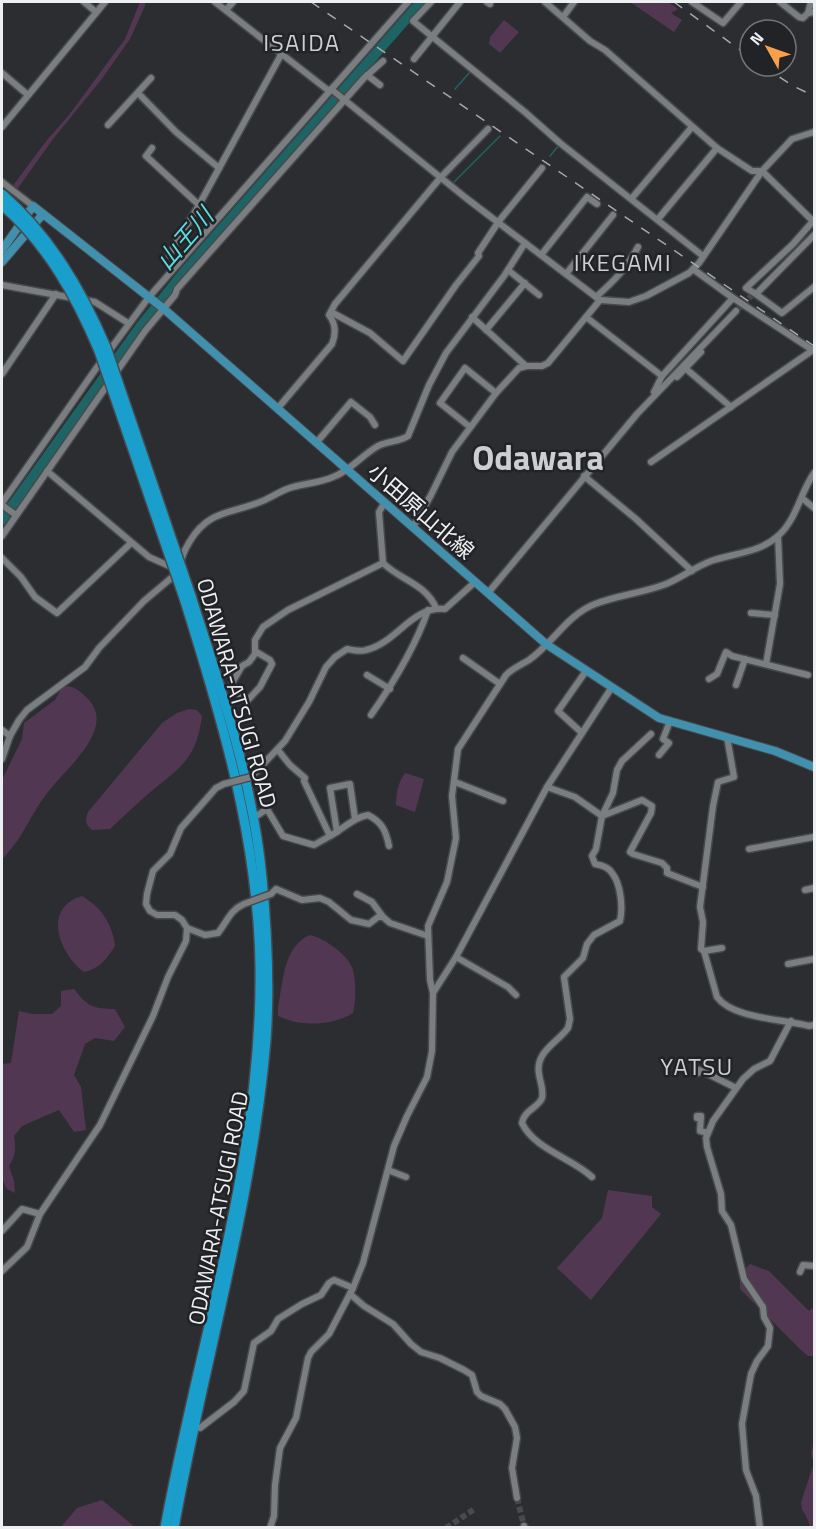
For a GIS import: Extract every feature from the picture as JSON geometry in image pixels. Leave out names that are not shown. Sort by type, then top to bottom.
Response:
[{"type":"highway","name":"ODAWARA-ATSUGI ROAD","points":[[2,194],[46,240],[78,287],[93,316],[106,347],[188,597]]},
{"type":"highway","name":"ODAWARA-ATSUGI ROAD","points":[[2,205],[24,226],[50,259],[70,290],[99,351],[224,700],[246,787],[262,875],[267,960],[266,1037],[254,1141],[165,1527]]},
{"type":"highway","name":"ODAWARA-ATSUGI ROAD","points":[[174,1527],[200,1377]]},
{"type":"main road","name":"小田原山北線","points":[[33,206],[164,309],[546,644],[658,718],[775,751],[814,767]]},
{"type":"main road","points":[[2,250],[33,206]]},
{"type":"main road","points":[[2,262],[43,214]]},
{"type":"street","points":[[84,2],[96,12]]},
{"type":"street","points":[[2,127],[105,2]]},
{"type":"street","points":[[215,2],[598,298],[634,300],[646,296],[693,269],[762,171],[792,139],[814,132]]},
{"type":"street","points":[[226,10],[234,2]]},
{"type":"street","points":[[16,515],[2,504],[128,323],[152,299],[408,2]]},
{"type":"street","points":[[431,2],[413,21],[526,112],[560,143],[703,255]]},
{"type":"street","points":[[414,58],[460,2]]},
{"type":"street","points":[[545,2],[590,41],[605,50],[717,148],[752,171],[762,171],[814,221],[746,288],[757,292],[782,313],[814,287]]},
{"type":"street","points":[[563,17],[574,2]]},
{"type":"street","points":[[692,2],[723,23],[741,2]]},
{"type":"street","points":[[780,2],[803,18],[811,13],[811,2]]},
{"type":"street","points":[[169,255],[282,53]]},
{"type":"street","points":[[2,536],[145,331],[175,295],[177,289],[367,75],[383,61]]},
{"type":"street","points":[[2,73],[28,95]]},
{"type":"street","points":[[367,75],[380,85]]},
{"type":"street","points":[[108,125],[151,78]]},
{"type":"street","points":[[138,93],[176,132],[219,168]]},
{"type":"street","points":[[632,198],[692,127]]},
{"type":"street","points":[[278,408],[332,344],[335,332],[329,315],[335,304],[441,177],[488,129]]},
{"type":"street","points":[[152,148],[146,156],[199,205]]},
{"type":"street","points":[[658,219],[717,148]]},
{"type":"street","points":[[331,312],[370,333],[404,361],[456,285],[479,256],[478,253],[499,221],[542,168]]},
{"type":"street","points":[[2,182],[33,206]]},
{"type":"street","points":[[541,255],[587,196],[597,204]]},
{"type":"street","points":[[566,274],[613,215]]},
{"type":"street","points":[[757,292],[814,233]]},
{"type":"street","points":[[2,759],[10,736],[27,710],[85,667],[99,648],[144,601],[170,580],[179,570],[184,551],[202,524],[238,507],[258,503],[290,488],[315,484],[336,477],[378,447],[388,442],[401,441],[408,435],[435,372],[525,243]]},
{"type":"street","points":[[413,527],[437,485],[452,452],[496,393],[514,373],[526,366],[542,366],[548,363],[586,317],[598,298],[618,278],[638,247]]},
{"type":"street","points":[[651,462],[814,351],[693,269]]},
{"type":"street","points":[[508,270],[538,295]]},
{"type":"street","points":[[486,330],[525,283]]},
{"type":"street","points":[[2,285],[95,302],[128,323]]},
{"type":"street","points":[[2,374],[56,294]]},
{"type":"street","points":[[651,398],[662,376],[733,298]]},
{"type":"street","points":[[651,398],[661,393],[745,306]]},
{"type":"street","points":[[488,594],[651,398],[736,311]]},
{"type":"street","points":[[472,317],[526,366]]},
{"type":"street","points":[[586,317],[662,376]]},
{"type":"street","points":[[470,427],[440,403],[465,368],[496,393]]},
{"type":"street","points":[[685,368],[731,407]]},
{"type":"street","points":[[316,442],[351,402],[370,417],[375,425]]},
{"type":"street","points":[[46,471],[149,557],[179,570]]},
{"type":"street","points":[[270,1527],[274,1516],[280,1448],[296,1418],[308,1358],[329,1334],[363,1263],[394,1146],[427,1077],[432,1051],[433,993],[428,922],[445,887],[455,847],[457,830],[452,806],[459,746],[510,671],[529,660],[577,614],[592,605],[667,584],[711,561],[752,550],[778,536],[795,514],[814,473]]},
{"type":"street","points":[[584,476],[636,519],[692,571]]},
{"type":"street","points":[[802,498],[814,508]]},
{"type":"street","points":[[385,502],[379,512],[383,563],[397,574],[418,585],[432,599],[436,608]]},
{"type":"street","points":[[766,664],[780,584],[778,536]]},
{"type":"street","points":[[2,558],[21,577],[35,597],[57,614],[131,543]]},
{"type":"street","points":[[255,651],[270,660],[272,664],[260,687],[247,701],[235,691],[232,683],[242,666],[251,660],[255,651],[255,640],[263,627],[282,613],[383,563]]},
{"type":"street","points":[[2,1271],[27,1247],[40,1214],[100,1125],[153,1016],[168,977],[186,941],[187,928],[182,920],[175,915],[157,915],[150,911],[146,904],[153,872],[170,854],[180,828],[216,788],[250,777],[278,750],[309,702],[326,667],[335,657],[347,649],[364,651],[388,641],[412,618],[428,610],[444,609],[475,582]]},
{"type":"street","points":[[371,715],[390,688],[420,635],[428,610]]},
{"type":"street","points":[[751,613],[775,615]]},
{"type":"street","points":[[709,679],[717,674],[726,652],[808,675]]},
{"type":"street","points":[[463,658],[500,684]]},
{"type":"street","points":[[736,685],[745,659]]},
{"type":"street","points":[[582,733],[558,711],[586,670]]},
{"type":"street","points":[[367,675],[390,688]]},
{"type":"street","points":[[433,993],[456,957],[547,787],[612,687]]},
{"type":"street","points":[[659,755],[669,743],[663,739],[670,721]]},
{"type":"street","points":[[2,730],[10,736]]},
{"type":"street","points":[[592,1177],[581,1167],[552,1152],[528,1133],[522,1123],[526,1114],[542,1100],[543,1092],[538,1071],[546,1048],[568,1028],[570,1019],[564,977],[583,958],[594,935],[620,921],[622,901],[612,873],[602,865],[595,864],[592,856],[596,849],[603,816],[613,793],[617,770],[622,761],[651,734]]},
{"type":"street","points":[[728,737],[734,777],[718,782],[713,806],[700,907],[703,922],[701,949],[704,951],[720,1001],[740,1012],[813,1027]]},
{"type":"street","points":[[278,750],[305,778],[304,781],[313,803],[330,836]]},
{"type":"street","points":[[455,782],[502,801]]},
{"type":"street","points":[[338,832],[330,788],[350,784],[355,819]]},
{"type":"street","points":[[547,787],[575,797],[603,816]]},
{"type":"street","points":[[603,816],[642,800],[650,804],[651,813],[630,852],[662,863],[667,868],[667,873],[704,887]]},
{"type":"street","points":[[258,815],[267,809],[283,836],[314,845],[338,832],[355,819],[368,815],[379,821],[386,830],[389,846]]},
{"type":"street","points":[[749,849],[814,837]]},
{"type":"street","points":[[805,890],[814,888]]},
{"type":"street","points":[[187,928],[205,935],[218,933],[230,914],[244,904],[271,894],[276,889],[302,900],[320,898],[351,920],[361,924],[369,924],[378,917],[383,917]]},
{"type":"street","points":[[357,894],[372,902],[390,923],[428,936]]},
{"type":"street","points":[[704,951],[722,948]]},
{"type":"street","points":[[456,957],[508,987],[516,995]]},
{"type":"street","points":[[788,964],[814,959]]},
{"type":"street","points":[[760,1527],[756,1496],[746,1470],[742,1424],[751,1374],[756,1361],[768,1346],[770,1328],[764,1317],[763,1307],[744,1279],[731,1225],[722,1211],[721,1194],[707,1147],[708,1133],[713,1121],[736,1088],[754,1069],[770,1061],[791,1021]]},
{"type":"street","points":[[698,1073],[699,1070],[702,1071],[736,1088]]},
{"type":"street","points":[[697,1118],[701,1116],[700,1131],[708,1133]]},
{"type":"street","points":[[388,1170],[406,1177]]},
{"type":"street","points":[[2,1231],[22,1209],[40,1214]]},
{"type":"street","points":[[800,1272],[803,1265],[814,1266]]},
{"type":"street","points":[[200,1428],[234,1402],[244,1391],[254,1343],[271,1331],[278,1319],[321,1295],[329,1283],[334,1280],[351,1291],[364,1306],[393,1324],[421,1353],[451,1362],[472,1375],[477,1392],[505,1409],[511,1417],[517,1438],[512,1468],[517,1498]]},
{"type":"shaded area","points":[[140,2],[145,2],[145,6],[130,39],[13,195],[2,205],[2,198],[69,115],[125,39]]},
{"type":"shaded area","points":[[630,2],[668,2],[678,9],[671,13],[682,20],[674,32]]},
{"type":"shaded area","points":[[504,20],[519,32],[500,53],[489,44],[490,37]]},
{"type":"shaded area","points":[[63,686],[78,690],[95,709],[97,721],[93,734],[77,759],[44,797],[19,838],[2,860],[2,780],[22,739],[24,723],[55,700]]},
{"type":"shaded area","points":[[189,709],[197,710],[202,716],[196,743],[185,762],[110,829],[92,830],[86,822],[88,812],[162,723],[177,713]]},
{"type":"shaded area","points":[[405,773],[424,779],[415,812],[396,805],[398,788]]},
{"type":"shaded area","points":[[82,896],[100,911],[109,923],[115,946],[99,966],[84,972],[75,964],[62,943],[58,920],[62,910],[70,902]]},
{"type":"shaded area","points":[[310,935],[335,948],[347,959],[353,970],[355,997],[353,1013],[326,1023],[296,1022],[278,1016],[283,977],[289,956],[301,940]]},
{"type":"shaded area","points":[[74,989],[91,1005],[115,1009],[125,1027],[114,1041],[95,1038],[85,1044],[74,1075],[81,1087],[86,1130],[74,1132],[59,1110],[22,1126],[14,1136],[15,1152],[9,1166],[15,1193],[7,1189],[2,1179],[2,1064],[11,1063],[19,1011],[32,1014],[52,1014],[61,1006],[61,991]]},
{"type":"shaded area","points":[[608,1190],[652,1196],[652,1207],[661,1214],[591,1300],[557,1268],[602,1218]]},
{"type":"shaded area","points":[[750,1264],[769,1271],[809,1311],[814,1307],[814,1356],[808,1356],[801,1350],[740,1289],[740,1274]]},
{"type":"shaded area","points":[[814,1440],[814,1463],[811,1454]]},
{"type":"shaded area","points":[[814,1463],[814,1527],[811,1528],[802,1510],[801,1502]]},
{"type":"shaded area","points":[[102,1500],[135,1527],[61,1527],[77,1508]]},
{"type":"waterway","name":"山王川","points":[[2,520],[140,327],[185,271],[421,2]]},
{"type":"waterway","points":[[455,89],[470,72]]},
{"type":"waterway","points":[[454,182],[500,136]]},
{"type":"waterway","points":[[550,156],[559,145]]},
{"type":"tunnel","points":[[736,311],[757,290]]},
{"type":"tunnel","points":[[517,1498],[524,1526]]},
{"type":"tunnel","points":[[446,1528],[476,1508]]},
{"type":"railway","points":[[311,2],[814,346]]},
{"type":"railway","points":[[674,2],[738,48]]},
{"type":"railway","points":[[781,78],[814,96]]},
{"type":"district","name":"ISAIDA","points":[[302,43]]},
{"type":"district","name":"IKEGAMI","points":[[623,263]]},
{"type":"district","name":"Odawara","points":[[538,458]]},
{"type":"district","name":"YATSU","points":[[697,1067]]}]
